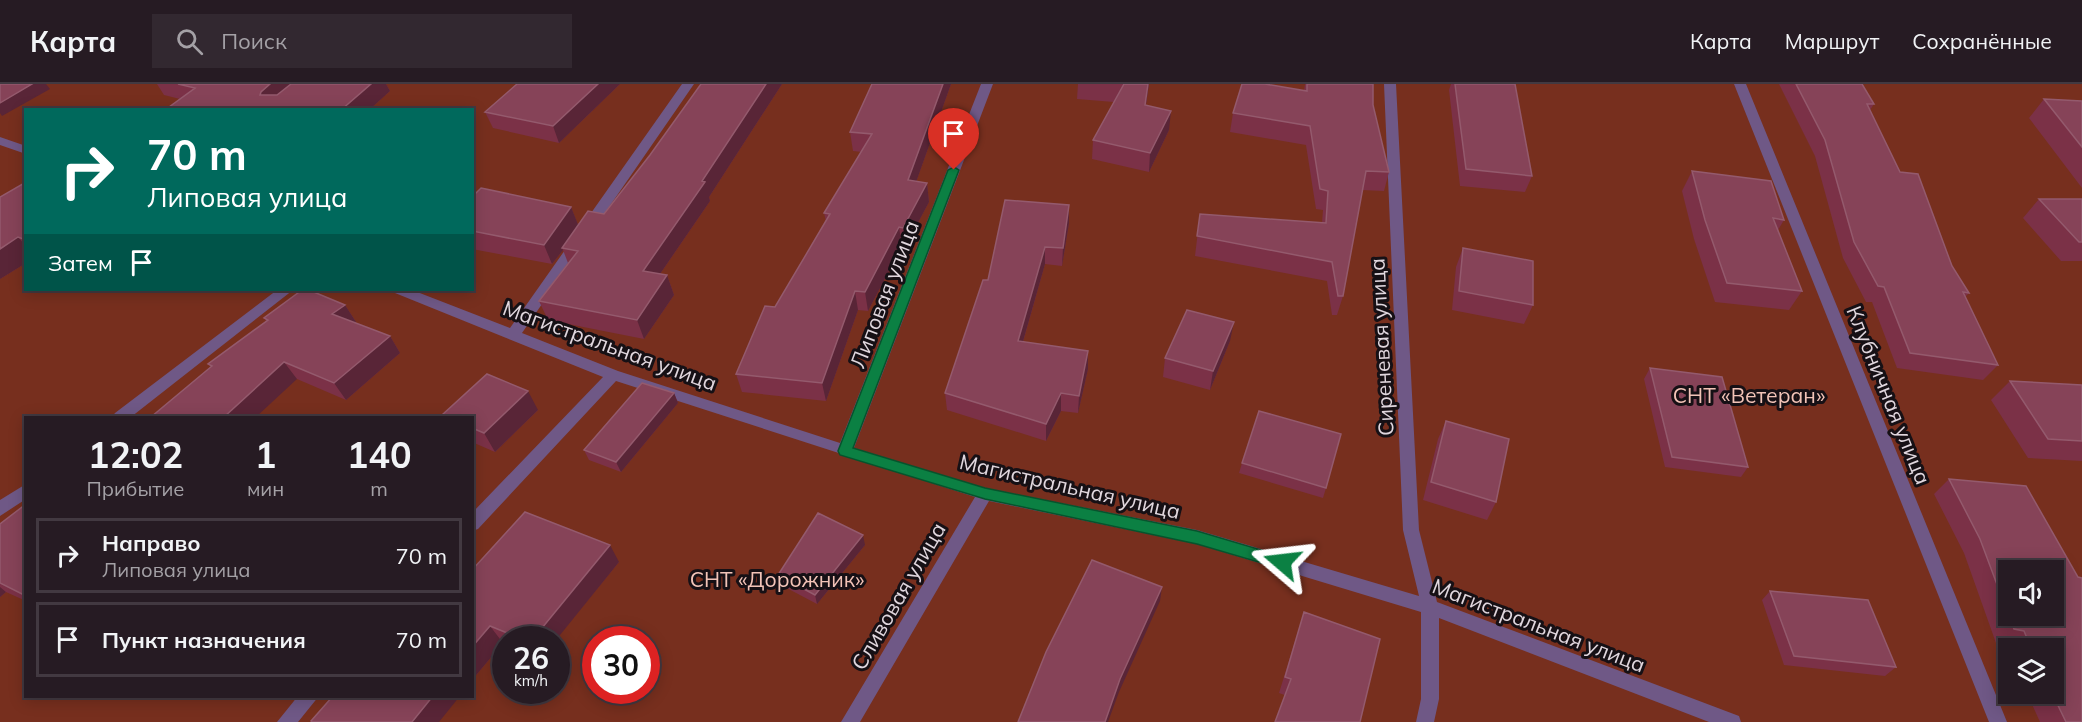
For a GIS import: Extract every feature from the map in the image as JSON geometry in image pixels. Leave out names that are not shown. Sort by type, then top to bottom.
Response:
[{"type":"street","points":[[514,333],[688,84]]},
{"type":"street","name":"Липовая улица","points":[[845,451],[987,84]]},
{"type":"street","name":"Сиреневая улица","points":[[1390,84],[1411,530],[1430,607],[1430,699],[1425,722]]},
{"type":"street","name":"Клубничная улица","points":[[1740,84],[1998,722]]},
{"type":"street","points":[[0,141],[24,149]]},
{"type":"street","points":[[121,416],[285,291]]},
{"type":"street","name":"Магистральная улица","points":[[403,291],[514,333],[614,375],[845,451],[985,494],[1197,537],[1430,607],[1732,722]]},
{"type":"street","points":[[474,522],[614,375]]},
{"type":"street","points":[[0,509],[24,491]]},
{"type":"street","name":"Сливовая улица","points":[[850,722],[985,494]]},
{"type":"street","points":[[286,722],[308,698]]},
{"type":"green space","name":"СНТ «Ветеран»","points":[[0,84],[2082,84],[2082,722],[0,722]]},
{"type":"building","points":[[0,84],[32,84],[0,103]]},
{"type":"building","points":[[178,84],[270,84],[260,95],[277,95],[291,84],[371,84],[343,108],[168,108],[195,88]]},
{"type":"building","points":[[517,84],[598,84],[553,126],[485,112]]},
{"type":"building","points":[[701,84],[766,84],[702,181],[705,182],[643,271],[667,275],[637,320],[539,301],[578,251],[562,248],[588,211],[604,214]]},
{"type":"building","points":[[872,84],[943,84],[908,180],[927,183],[903,228],[899,227],[865,292],[855,291],[822,383],[736,374],[765,306],[775,307],[830,214],[824,213],[872,134],[850,132]]},
{"type":"building","points":[[1124,84],[1148,84],[1145,105],[1171,111],[1150,153],[1093,140]]},
{"type":"building","points":[[1242,84],[1265,84],[1307,91],[1307,84],[1373,84],[1373,105],[1389,172],[1366,171],[1343,296],[1338,296],[1332,262],[1197,236],[1200,214],[1326,223],[1328,191],[1320,189],[1310,126],[1233,113]]},
{"type":"building","points":[[1455,84],[1515,84],[1532,176],[1466,169]]},
{"type":"building","points":[[1796,84],[1862,84],[1874,104],[1867,104],[1900,172],[1918,174],[1952,266],[1969,293],[1963,292],[1998,365],[1910,353],[1884,287],[1878,286],[1854,242],[1825,140]]},
{"type":"building","points":[[2044,99],[2082,101],[2082,147]]},
{"type":"building","points":[[1692,171],[1771,181],[1784,220],[1773,218],[1802,291],[1727,283],[1705,220]]},
{"type":"building","points":[[24,183],[24,239],[18,237],[0,249],[0,197]]},
{"type":"building","points":[[481,188],[571,207],[544,245],[474,231],[474,195]]},
{"type":"building","points":[[2039,199],[2082,199],[2082,242],[2079,242]]},
{"type":"building","points":[[1005,200],[1069,205],[1063,248],[1045,247],[1018,341],[1088,351],[1079,396],[1061,393],[1046,424],[945,393],[983,280],[988,280]]},
{"type":"building","points":[[1463,248],[1533,261],[1533,305],[1459,291]]},
{"type":"building","points":[[301,291],[311,291],[345,305],[332,314],[390,336],[334,383],[284,362],[225,416],[152,416],[212,366],[208,364],[268,320],[264,318]]},
{"type":"building","points":[[1187,310],[1234,322],[1213,371],[1165,358]]},
{"type":"building","points":[[1650,368],[1722,377],[1748,467],[1672,457]]},
{"type":"building","points":[[487,374],[528,391],[484,433],[474,429],[474,416],[442,415]]},
{"type":"building","points":[[2010,381],[2082,385],[2082,441],[2048,439]]},
{"type":"building","points":[[642,383],[674,393],[616,462],[584,450]]},
{"type":"building","points":[[1259,411],[1341,434],[1326,488],[1242,463]]},
{"type":"building","points":[[1446,421],[1509,439],[1496,502],[1431,482]]},
{"type":"building","points":[[1949,479],[2026,486],[2078,577],[2082,578],[2082,722],[2066,722],[2057,704],[2064,704],[2064,638],[2027,638],[2024,631],[2014,629],[2013,626],[2064,626],[2064,560],[1998,560],[1998,587],[1980,539]]},
{"type":"building","points":[[24,506],[24,595],[0,583],[0,524]]},
{"type":"building","points":[[525,512],[610,545],[544,626],[490,626],[474,645],[474,568]]},
{"type":"building","points":[[818,513],[863,535],[815,595],[778,575]]},
{"type":"building","points":[[1092,560],[1162,587],[1120,679],[1105,722],[1018,722],[1046,652]]},
{"type":"building","points":[[1770,591],[1868,600],[1896,667],[1794,656]]},
{"type":"building","points":[[1304,612],[1380,639],[1360,722],[1275,722],[1291,679],[1285,677]]},
{"type":"building","points":[[331,698],[431,698],[412,722],[311,721]]},
{"type":"route","points":[[954,170],[845,451],[985,494],[1197,537],[1282,562]]},
{"type":"park label","name":"СНТ «Дорожник»","points":[[777,579]]}]
